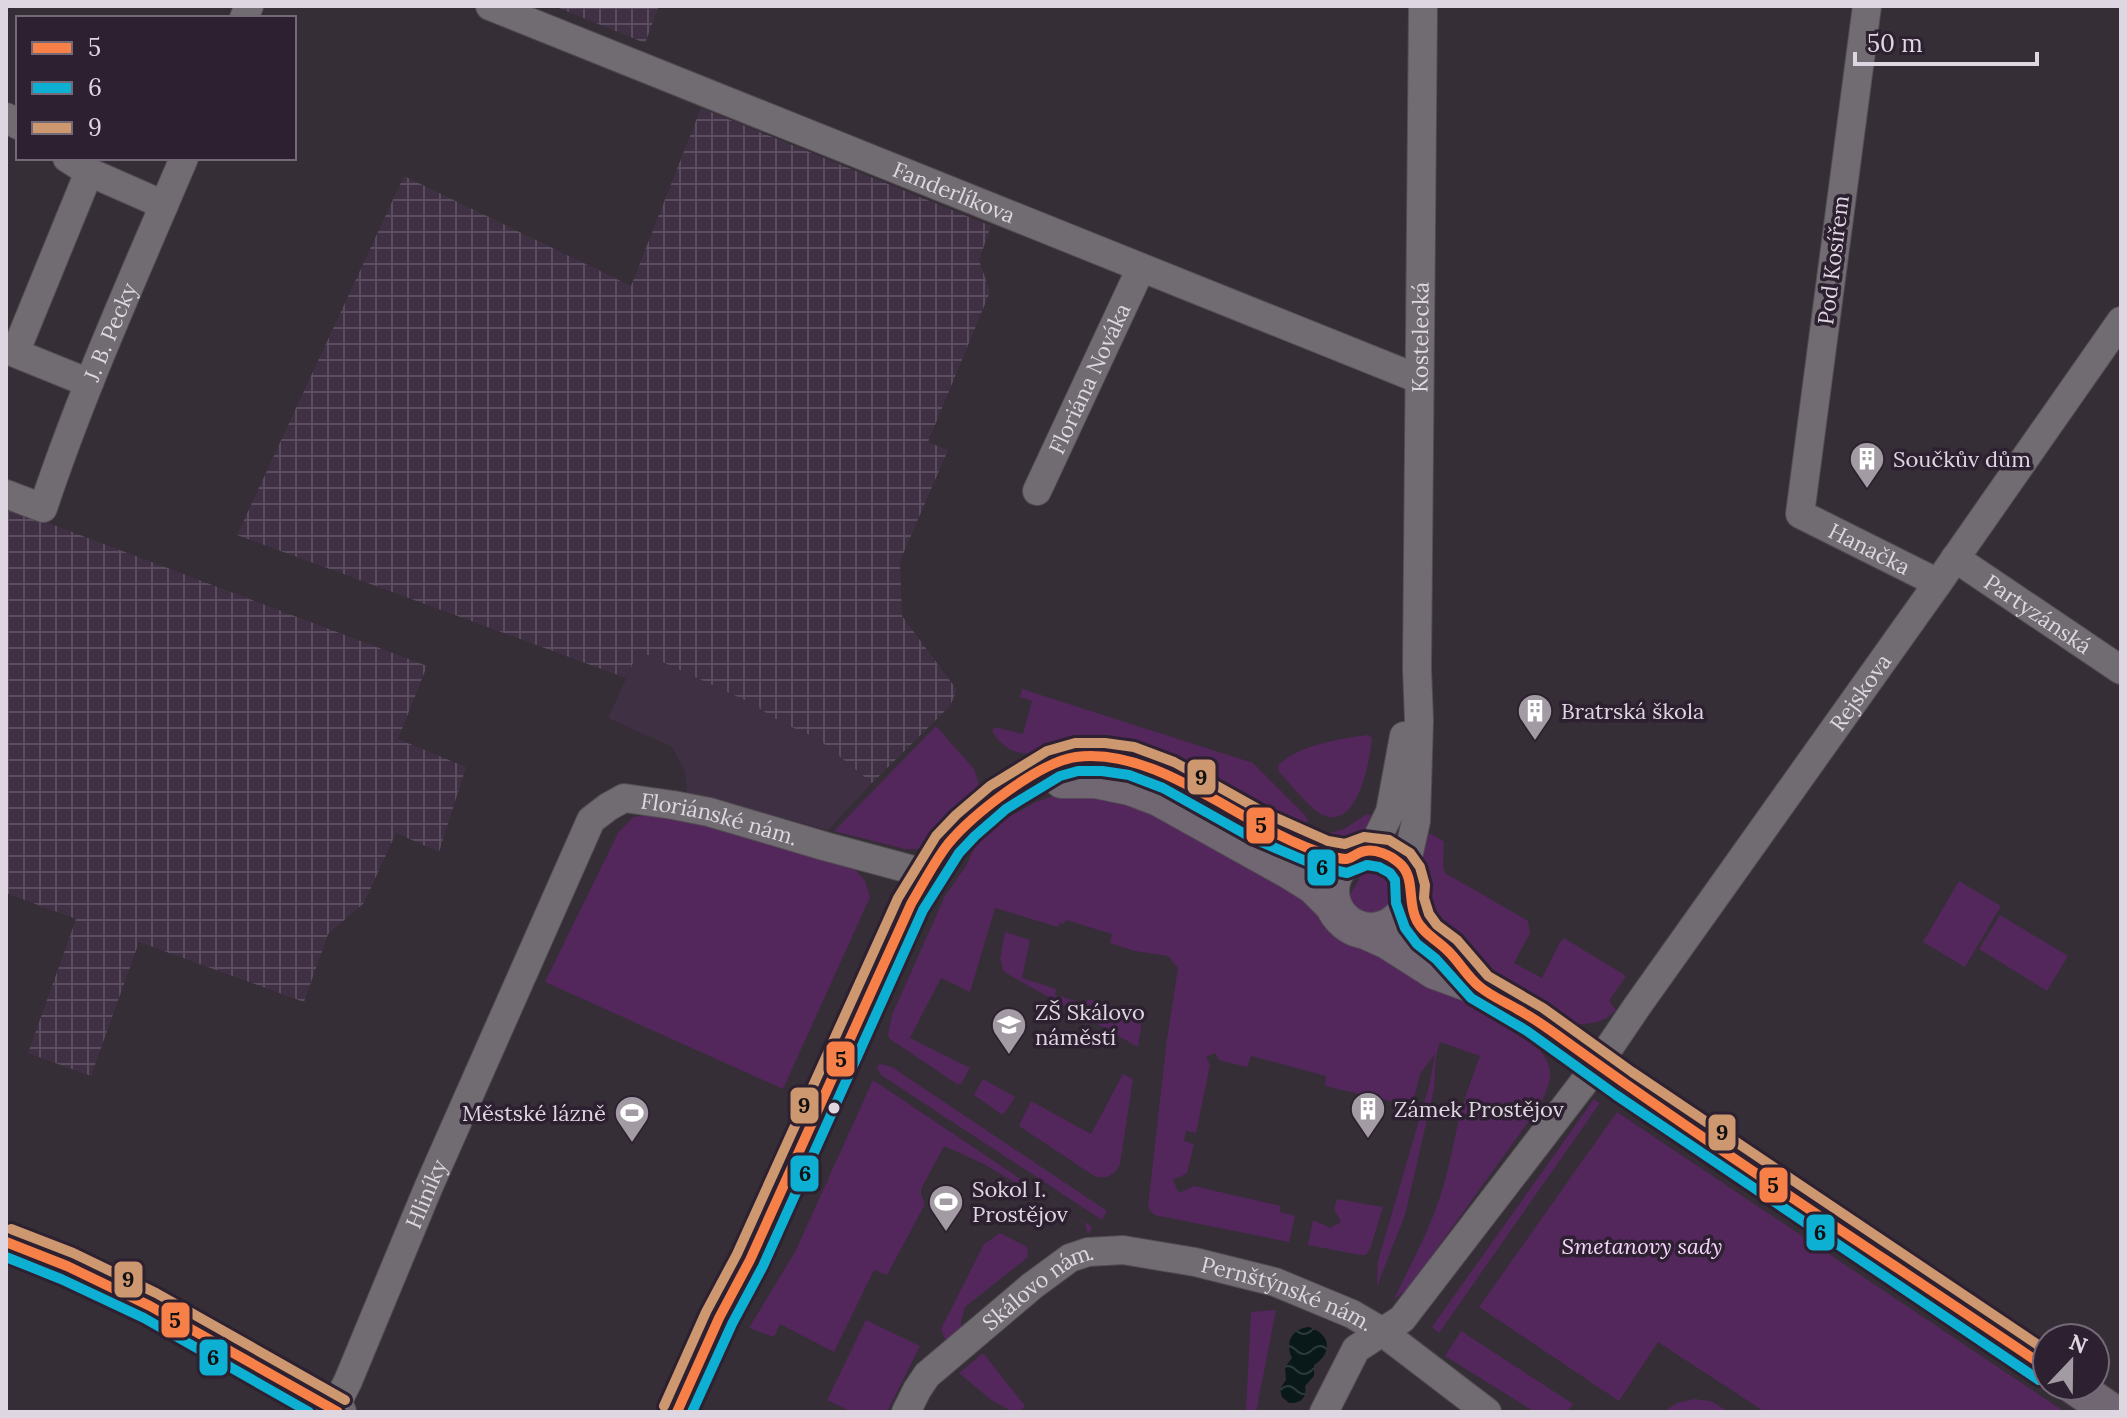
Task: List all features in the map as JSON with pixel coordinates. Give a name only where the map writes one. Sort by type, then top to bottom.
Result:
[{"type":"main road","points":[[677,1412],[719,1318],[750,1260],[911,904],[928,874],[948,844],[965,826],[998,798],[1054,763],[1076,757],[1132,761],[1169,775],[1261,827],[1308,849],[1324,854],[1384,853],[1395,859],[1408,885],[1416,920],[1479,987]]},
{"type":"main road","points":[[1029,780],[1096,780],[1130,787],[1159,798],[1290,871],[1314,886],[1354,927],[1388,941],[1435,971],[1479,987],[1535,1019],[2031,1357]]},
{"type":"main road","points":[[1333,905],[1332,879],[1338,868],[1359,855]]},
{"type":"main road","points":[[1366,931],[1378,930],[1396,922],[1405,912],[1408,885]]},
{"type":"main road","points":[[6,1242],[67,1266],[140,1301],[336,1411]]},
{"type":"street","name":"Fanderlíkova","points":[[490,6],[1419,379]]},
{"type":"street","name":"Kostelecká","points":[[1408,885],[1416,821],[1419,720],[1423,6]]},
{"type":"street","name":"Pod Kosířem","points":[[1800,514],[1867,6]]},
{"type":"street","name":"J. B. Pecky","points":[[6,494],[43,508],[89,383],[183,160]]},
{"type":"street","points":[[89,383],[15,353],[78,165],[164,205]]},
{"type":"street","name":"Floriána Nováka","points":[[1037,491],[1141,268]]},
{"type":"street","name":"Rejskova","points":[[1381,1331],[1402,1319],[1598,1064],[2121,321]]},
{"type":"street","name":"Hanačka","points":[[1800,514],[1938,583]]},
{"type":"street","name":"Partyzánská","points":[[1955,558],[2121,670]]},
{"type":"street","name":"Kostelecká","points":[[1359,855],[1390,812],[1417,668]]},
{"type":"street","name":"Floriánské nám.","points":[[521,980],[591,820],[624,798],[709,812],[928,874]]},
{"type":"street","name":"Hliníky","points":[[336,1411],[429,1186],[521,980]]},
{"type":"street","name":"Skálovo nám.","points":[[906,1412],[927,1375],[950,1353],[1070,1258],[1107,1249],[1140,1252]]},
{"type":"street","name":"Pernštýnské nám.","points":[[1140,1252],[1233,1270],[1275,1282],[1352,1314],[1381,1331],[1356,1349],[1324,1412]]},
{"type":"street","points":[[1381,1331],[1487,1412]]},
{"type":"shaded area","points":[[554,6],[659,6],[645,43]]},
{"type":"shaded area","points":[[701,108],[991,226],[979,260],[990,292],[928,442],[948,450],[900,561],[902,616],[957,690],[950,706],[872,783],[817,738],[782,723],[751,703],[639,651],[626,678],[237,535],[404,176],[631,286]]},
{"type":"shaded area","points":[[6,509],[427,666],[398,739],[466,767],[439,852],[396,833],[364,903],[328,934],[304,1002],[139,942],[91,1076],[28,1053],[76,919],[6,893]]},
{"type":"shaded area","points":[[639,651],[751,703],[782,723],[817,738],[872,783],[828,830],[687,793],[685,771],[672,747],[608,718]]},
{"type":"green space","points":[[1022,689],[1253,763],[1305,815],[1308,821],[1300,838],[1065,748],[1024,753],[1007,748],[992,731],[995,727],[1023,734],[1032,701],[1020,697]]},
{"type":"green space","points":[[936,726],[974,769],[979,784],[970,800],[919,849],[905,849],[834,831]]},
{"type":"green space","points":[[1367,735],[1372,738],[1371,748],[1360,790],[1346,812],[1336,817],[1325,816],[1313,809],[1279,772],[1278,766],[1286,759],[1307,748]]},
{"type":"green space","points":[[1109,793],[1273,874],[1318,912],[1327,928],[1341,939],[1372,949],[1422,974],[1537,1047],[1543,1055],[1550,1076],[1539,1107],[1407,1290],[1394,1299],[1435,1211],[1460,1114],[1480,1056],[1440,1042],[1434,1089],[1405,1215],[1377,1286],[1378,1261],[1429,1086],[1435,1054],[1420,1074],[1412,1106],[1325,1086],[1326,1076],[1251,1056],[1247,1067],[1219,1060],[1215,1053],[1206,1057],[1210,1065],[1196,1133],[1186,1131],[1184,1141],[1194,1144],[1187,1173],[1173,1180],[1179,1193],[1194,1186],[1281,1206],[1280,1212],[1295,1216],[1289,1242],[1155,1215],[1150,1211],[1148,1206],[1167,1039],[1178,968],[1168,956],[1110,943],[1112,934],[1066,920],[1058,927],[995,908],[970,992],[941,978],[910,1038],[970,1068],[961,1084],[890,1039],[892,1015],[945,896],[966,866],[974,848],[1002,821],[1034,803],[1053,796]]},
{"type":"green space","points":[[662,813],[852,866],[865,881],[870,897],[783,1089],[545,982],[618,833],[633,817]]},
{"type":"green space","points":[[1367,814],[1379,818],[1358,836],[1344,839],[1317,836],[1344,829]]},
{"type":"green space","points":[[1425,832],[1444,842],[1445,873],[1528,921],[1530,933],[1514,963],[1542,978],[1564,938],[1626,976],[1609,1001],[1616,1010],[1598,1022],[1576,1024],[1441,936],[1426,906],[1422,859]]},
{"type":"green space","points":[[1365,865],[1384,869],[1397,884],[1392,906],[1386,913],[1371,919],[1362,917],[1345,902],[1359,880],[1360,867]]},
{"type":"green space","points":[[1959,881],[2001,906],[1965,967],[1923,942]]},
{"type":"green space","points":[[2000,915],[2068,956],[2047,991],[1979,949]]},
{"type":"green space","points":[[1005,932],[1030,940],[1022,978],[1056,989],[1055,995],[1086,1004],[1088,999],[1139,1016],[1142,1021],[1138,1047],[1004,972],[1000,959]]},
{"type":"green space","points":[[880,1064],[892,1067],[1107,1211],[1102,1220],[881,1075],[877,1067]]},
{"type":"green space","points":[[1123,1074],[1133,1079],[1120,1164],[1110,1176],[1094,1176],[1019,1126],[1031,1101],[1091,1134]]},
{"type":"green space","points":[[983,1079],[1015,1097],[1004,1114],[974,1095]]},
{"type":"green space","points":[[873,1080],[1092,1227],[1088,1235],[1085,1223],[1026,1183],[1021,1186],[982,1163],[944,1146],[921,1189],[924,1206],[887,1275],[874,1270],[834,1352],[780,1324],[774,1337],[749,1328],[795,1252]]},
{"type":"green space","points":[[1594,1099],[1600,1103],[1439,1333],[1432,1327]]},
{"type":"green space","name":"Smetanovy sady","points":[[1617,1112],[2031,1389],[2031,1402],[2050,1402],[2065,1412],[1765,1412],[1658,1342],[1619,1401],[1479,1307]]},
{"type":"green space","points":[[1337,1199],[1383,1207],[1366,1255],[1308,1245],[1313,1220],[1330,1228],[1341,1222],[1334,1209]]},
{"type":"green space","points":[[1000,1233],[1027,1247],[1028,1257],[965,1307],[962,1332],[949,1342],[941,1329],[984,1244]]},
{"type":"green space","points":[[1276,1310],[1256,1412],[1246,1412],[1251,1312]]},
{"type":"green space","points":[[866,1320],[920,1346],[887,1412],[852,1412],[827,1400]]},
{"type":"green space","points":[[1461,1331],[1573,1404],[1567,1412],[1535,1412],[1445,1356]]},
{"type":"green space","points":[[983,1353],[1025,1406],[1019,1412],[1013,1412],[990,1399],[959,1373]]},
{"type":"green space","points":[[1694,1399],[1711,1401],[1729,1412],[1663,1412],[1677,1403]]},
{"type":"water","points":[[1309,1327],[1322,1334],[1327,1350],[1314,1365],[1314,1376],[1305,1386],[1302,1399],[1289,1403],[1282,1397],[1280,1389],[1286,1380],[1285,1367],[1292,1358],[1291,1338]]},
{"type":"transit line","name":"9","points":[[664,1406],[706,1312],[737,1254],[898,898],[936,836],[990,786],[1047,751],[1075,743],[1134,747],[1174,762],[1267,814],[1328,841],[1345,844],[1364,837],[1389,840],[1410,853],[1420,867],[1429,914],[1488,976],[1543,1008],[1632,1072],[2031,1340]]},
{"type":"transit line","name":"5","points":[[677,1412],[719,1318],[750,1260],[911,904],[933,866],[959,832],[989,805],[1044,769],[1076,757],[1108,757],[1139,764],[1202,792],[1295,842],[1330,856],[1346,859],[1369,851],[1391,857],[1404,868],[1407,875],[1414,913],[1420,926],[1451,954],[1480,987],[1541,1024],[1744,1165],[2031,1357]]},
{"type":"transit line","name":"6","points":[[692,1412],[732,1324],[763,1266],[923,910],[959,853],[975,836],[1006,809],[1060,776],[1078,771],[1129,775],[1163,788],[1254,839],[1320,867],[1347,873],[1367,865],[1390,873],[1395,880],[1396,903],[1405,928],[1471,998],[1527,1031],[1616,1095],[2031,1375]]},
{"type":"transit line","name":"9","points":[[11,1229],[73,1253],[156,1293],[345,1400]]},
{"type":"transit line","name":"5","points":[[6,1242],[67,1266],[150,1306],[338,1412]]},
{"type":"transit line","name":"6","points":[[6,1257],[144,1318],[309,1412]]},
{"type":"place","name":"Součkův dům","points":[[1867,490]]},
{"type":"place","name":"Bratrská škola","points":[[1535,742]]},
{"type":"place","name":"ZŠ Skálovo náměstí","points":[[1009,1056]]},
{"type":"place","name":"Zámek Prostějov","points":[[1368,1140]]},
{"type":"place","name":"Městské lázně","points":[[632,1144]]},
{"type":"place","name":"Sokol I. Prostějov","points":[[946,1233]]}]
